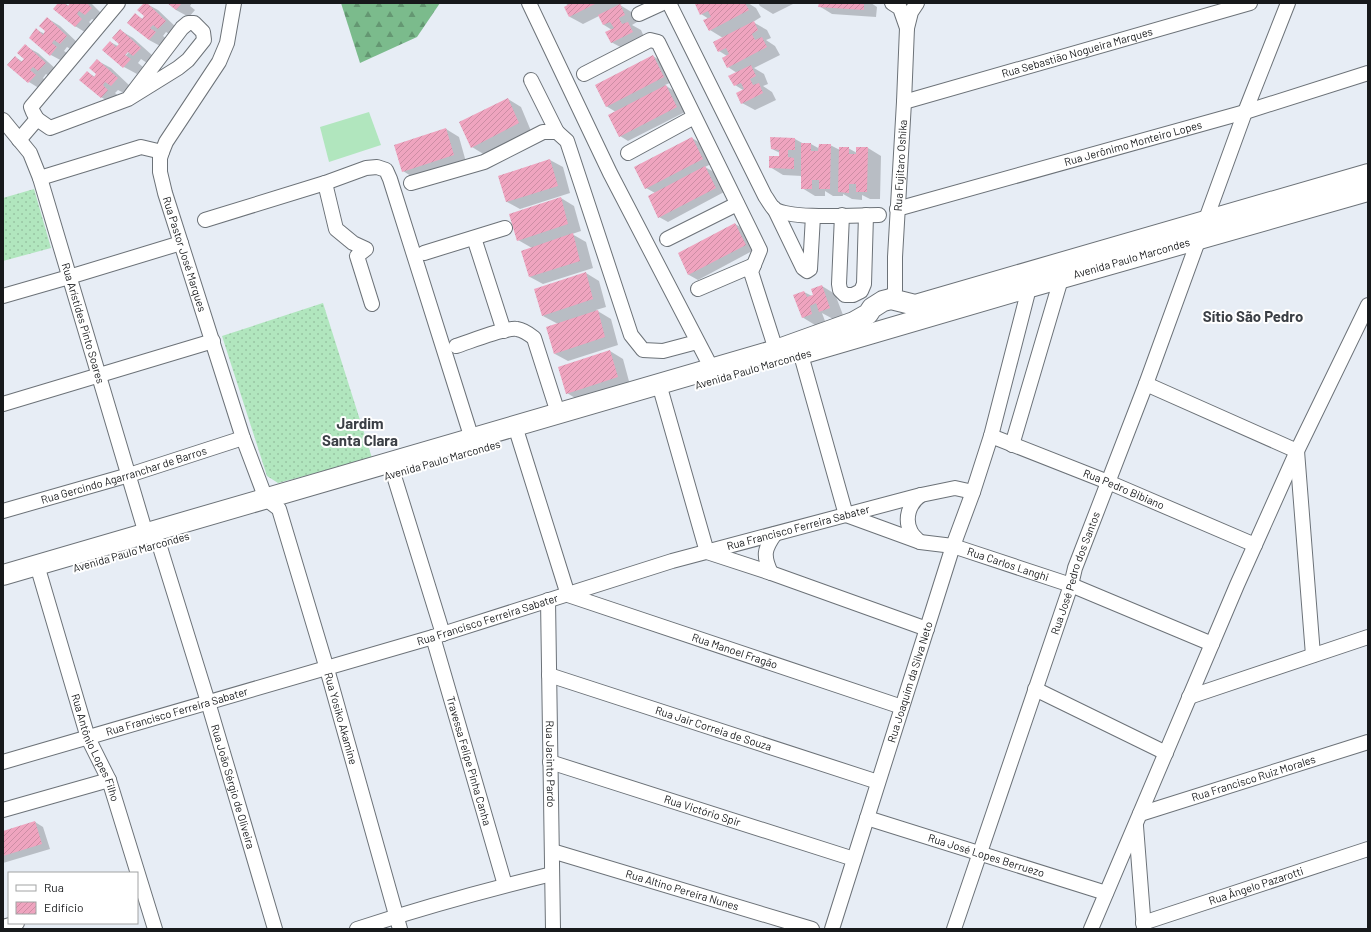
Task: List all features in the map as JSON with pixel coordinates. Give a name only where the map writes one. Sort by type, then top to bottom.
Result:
[{"type":"street","points":[[118,3],[31,107],[32,112],[37,119],[50,128],[128,98],[178,68],[188,60],[204,40],[203,32],[194,23],[188,23],[182,28],[128,98]]},
{"type":"street","name":"Rua Pastor José Marques","points":[[234,3],[227,43],[219,62],[166,142],[160,158],[160,172],[165,193],[243,438],[272,504]]},
{"type":"street","points":[[529,3],[610,173],[712,369]]},
{"type":"street","points":[[639,14],[663,3]]},
{"type":"street","points":[[669,3],[765,196],[774,208],[803,268],[807,271],[810,269],[813,216]]},
{"type":"street","points":[[892,3],[900,8],[907,28]]},
{"type":"street","points":[[907,28],[911,12],[917,3]]},
{"type":"street","name":"Rua Sebastião Nogueira Marques","points":[[904,102],[1250,3]]},
{"type":"street","name":"Rua José Pedro dos Santos","points":[[954,929],[1034,690],[1071,585],[1075,568],[1146,384],[1245,112],[1288,3]]},
{"type":"street","name":"Rua Fujitaro Oshika","points":[[893,300],[895,290],[897,209],[907,28]]},
{"type":"street","points":[[584,74],[650,40],[658,42],[760,250],[752,272],[776,350]]},
{"type":"street","name":"Rua Jerônimo Monteiro Lopes","points":[[897,209],[1245,112],[1368,73]]},
{"type":"street","points":[[531,80],[557,132],[567,141],[631,334],[643,350],[663,351],[697,342]]},
{"type":"street","points":[[628,153],[694,117]]},
{"type":"street","points":[[20,140],[37,119]]},
{"type":"street","name":"Rua Arístides Pinto Soares","points":[[3,120],[30,153],[40,178],[129,475],[153,539]]},
{"type":"street","points":[[411,183],[484,162],[543,132],[557,132]]},
{"type":"street","points":[[40,178],[141,147],[162,152]]},
{"type":"street","points":[[205,220],[325,183],[366,168],[376,167],[386,170],[393,186],[472,439]]},
{"type":"street","name":"Avenida Paulo Marcondes","points":[[1203,230],[1368,174]]},
{"type":"street","points":[[325,183],[336,229],[353,244],[366,249],[358,256],[372,304]]},
{"type":"street","name":"Avenida Paulo Marcondes","points":[[392,468],[472,439],[517,432],[558,413],[801,355],[888,329],[1060,271],[1203,230],[1368,191]]},
{"type":"street","points":[[667,239],[737,204]]},
{"type":"street","points":[[774,208],[789,214],[813,216],[872,215],[864,284],[861,291],[854,295],[845,295],[840,290],[839,284],[842,216]]},
{"type":"street","points":[[424,253],[505,228]]},
{"type":"street","points":[[474,238],[504,331]]},
{"type":"street","points":[[3,296],[181,242]]},
{"type":"street","points":[[698,289],[754,265]]},
{"type":"street","points":[[1012,445],[1060,271]]},
{"type":"street","name":"Avenida Paulo Marcondes","points":[[3,575],[39,571],[153,539],[661,389],[712,369],[776,350],[854,322],[868,314],[872,308],[893,300],[914,306],[1027,281]]},
{"type":"street","name":"Rua Joaquim da Silva Neto","points":[[832,929],[953,546],[973,492],[991,436],[1027,296],[1027,281]]},
{"type":"street","points":[[868,314],[868,319],[872,330],[888,329],[902,323],[906,316],[904,307],[893,300]]},
{"type":"street","points":[[1091,929],[1255,545],[1297,451],[1368,306]]},
{"type":"street","points":[[456,346],[504,331],[516,329],[525,331],[534,338],[558,413]]},
{"type":"street","points":[[3,404],[213,341]]},
{"type":"street","points":[[801,355],[846,515]]},
{"type":"street","points":[[1146,384],[1297,451]]},
{"type":"street","points":[[661,389],[707,552],[771,573],[927,629]]},
{"type":"street","points":[[517,432],[568,595]]},
{"type":"street","name":"Rua Pedro Bibiano","points":[[991,436],[1108,482],[1255,545]]},
{"type":"street","name":"Rua Gercindo Agarranchar de Barros","points":[[3,511],[129,475],[243,438]]},
{"type":"street","points":[[1297,451],[1313,655]]},
{"type":"street","name":"Travessa Felipe Pinha Canha","points":[[392,468],[505,885]]},
{"type":"street","name":"Rua Francisco Ferreira Sabater","points":[[3,762],[438,635],[672,561],[921,495],[955,488],[973,492]]},
{"type":"street","points":[[920,542],[912,533],[908,524],[908,513],[911,504],[921,495]]},
{"type":"street","name":"Rua Yosiko Akamine","points":[[272,504],[327,668],[398,923]]},
{"type":"street","name":"Rua Carlos Langhi","points":[[846,515],[920,542],[953,546],[1071,585],[1212,644]]},
{"type":"street","points":[[771,573],[766,562],[766,553],[767,545],[775,534]]},
{"type":"street","name":"Rua João Sérgio de Oliveira","points":[[153,539],[208,702],[275,929]]},
{"type":"street","name":"Avenida Paulo Marcondes","points":[[3,589],[39,571]]},
{"type":"street","name":"Rua Antônio Lopes Filho","points":[[39,571],[88,738],[109,780],[135,872]]},
{"type":"street","name":"Rua Manoel Fragão","points":[[568,595],[902,707]]},
{"type":"street","name":"Rua Jacinto Pardo","points":[[548,600],[553,929]]},
{"type":"street","points":[[1189,697],[1368,637]]},
{"type":"street","name":"Rua Jair Correia de Souza","points":[[549,676],[878,782]]},
{"type":"street","points":[[1034,690],[1166,753]]},
{"type":"street","name":"Rua Francisco Ruiz Morales","points":[[1138,818],[1368,742]]},
{"type":"street","name":"Rua Victório Spir","points":[[550,762],[854,859]]},
{"type":"street","points":[[3,810],[109,780]]},
{"type":"street","name":"Rua José Lopes Berruezo","points":[[867,818],[1106,893]]},
{"type":"street","points":[[1138,818],[1144,926]]},
{"type":"street","name":"Rua Ângelo Pazarotti","points":[[1144,926],[1368,849]]},
{"type":"street","name":"Rua Altino Pereira Nunes","points":[[552,851],[812,929]]},
{"type":"street","points":[[357,929],[398,923],[505,885],[552,874]]},
{"type":"street","name":"Rua Antônio Lopes Filho","points":[[140,889],[155,929]]},
{"type":"street","points":[[3,927],[14,924]]},
{"type":"green space","points":[[341,3],[440,3],[417,37],[360,63]]},
{"type":"green space","points":[[369,112],[381,145],[329,162],[320,127]]},
{"type":"green space","points":[[34,189],[51,248],[3,261],[3,198]]},
{"type":"green space","points":[[323,303],[372,458],[278,483],[267,476],[222,336]]},
{"type":"building","points":[[58,3],[64,3],[68,6],[70,3],[87,3],[92,8],[85,15],[79,11],[77,14],[82,19],[75,27],[53,9]]},
{"type":"building","points":[[144,3],[147,3],[166,21],[158,29],[153,25],[150,28],[156,32],[149,40],[127,23],[135,13],[142,19],[144,16],[137,10]]},
{"type":"building","points":[[167,3],[182,3],[176,10]]},
{"type":"building","points":[[571,3],[597,3],[569,17],[564,7]]},
{"type":"building","points":[[745,3],[749,10],[709,31],[703,20],[711,17],[708,11],[700,15],[695,4]]},
{"type":"building","points":[[819,3],[864,3],[864,10],[818,7]]},
{"type":"building","points":[[620,4],[625,15],[619,18],[622,24],[628,22],[633,32],[611,43],[605,32],[614,28],[610,22],[603,25],[598,15]]},
{"type":"building","points":[[47,17],[67,36],[60,44],[54,40],[52,43],[57,47],[50,56],[29,38],[36,28],[43,35],[45,31],[39,26]]},
{"type":"building","points":[[754,21],[758,30],[752,34],[755,40],[762,37],[767,47],[727,68],[722,58],[729,54],[726,48],[718,52],[713,42]]},
{"type":"building","points":[[120,29],[141,48],[133,56],[128,52],[125,55],[131,59],[123,68],[102,50],[110,41],[116,47],[119,44],[112,38]]},
{"type":"building","points":[[25,44],[46,63],[38,71],[33,67],[30,70],[36,75],[28,83],[7,65],[15,56],[21,62],[24,59],[17,53]]},
{"type":"building","points":[[653,55],[664,77],[606,107],[595,85]]},
{"type":"building","points":[[97,59],[118,78],[111,86],[105,82],[103,85],[108,90],[101,98],[79,80],[87,71],[94,77],[96,74],[89,68]]},
{"type":"building","points":[[751,65],[756,76],[750,79],[753,85],[759,83],[763,93],[741,104],[736,93],[744,89],[741,83],[734,86],[728,76]]},
{"type":"building","points":[[666,85],[677,107],[619,137],[608,115]]},
{"type":"building","points":[[508,98],[519,123],[471,148],[459,122]]},
{"type":"building","points":[[446,128],[454,155],[402,172],[394,145]]},
{"type":"building","points":[[692,137],[703,159],[645,189],[634,167]]},
{"type":"building","points":[[770,137],[795,138],[795,150],[788,150],[788,157],[794,158],[794,169],[769,168],[769,156],[779,156],[779,150],[771,149]]},
{"type":"building","points":[[801,143],[811,143],[811,151],[818,151],[819,144],[831,144],[830,189],[819,189],[819,180],[812,180],[812,189],[801,189]]},
{"type":"building","points":[[839,147],[849,147],[849,154],[856,154],[856,147],[868,147],[867,192],[856,192],[856,184],[849,184],[849,193],[838,192]]},
{"type":"building","points":[[550,159],[558,186],[506,202],[498,176]]},
{"type":"building","points":[[705,166],[716,188],[658,218],[648,196]]},
{"type":"building","points":[[561,197],[568,224],[517,241],[509,214]]},
{"type":"building","points":[[735,223],[746,245],[688,275],[678,253]]},
{"type":"building","points":[[573,233],[580,261],[529,277],[521,251]]},
{"type":"building","points":[[586,272],[593,299],[542,316],[534,289]]},
{"type":"building","points":[[822,285],[830,308],[819,312],[816,303],[810,306],[812,314],[802,318],[793,295],[804,291],[807,297],[813,295],[811,289]]},
{"type":"building","points":[[598,310],[605,337],[554,354],[546,327]]},
{"type":"building","points":[[610,350],[618,377],[566,394],[558,367]]},
{"type":"building","points":[[35,821],[42,844],[3,856],[3,831]]},
{"type":"district","name":"Sítio São Pedro","points":[[1253,317]]},
{"type":"district","name":"Jardim Santa Clara","points":[[360,432]]}]
